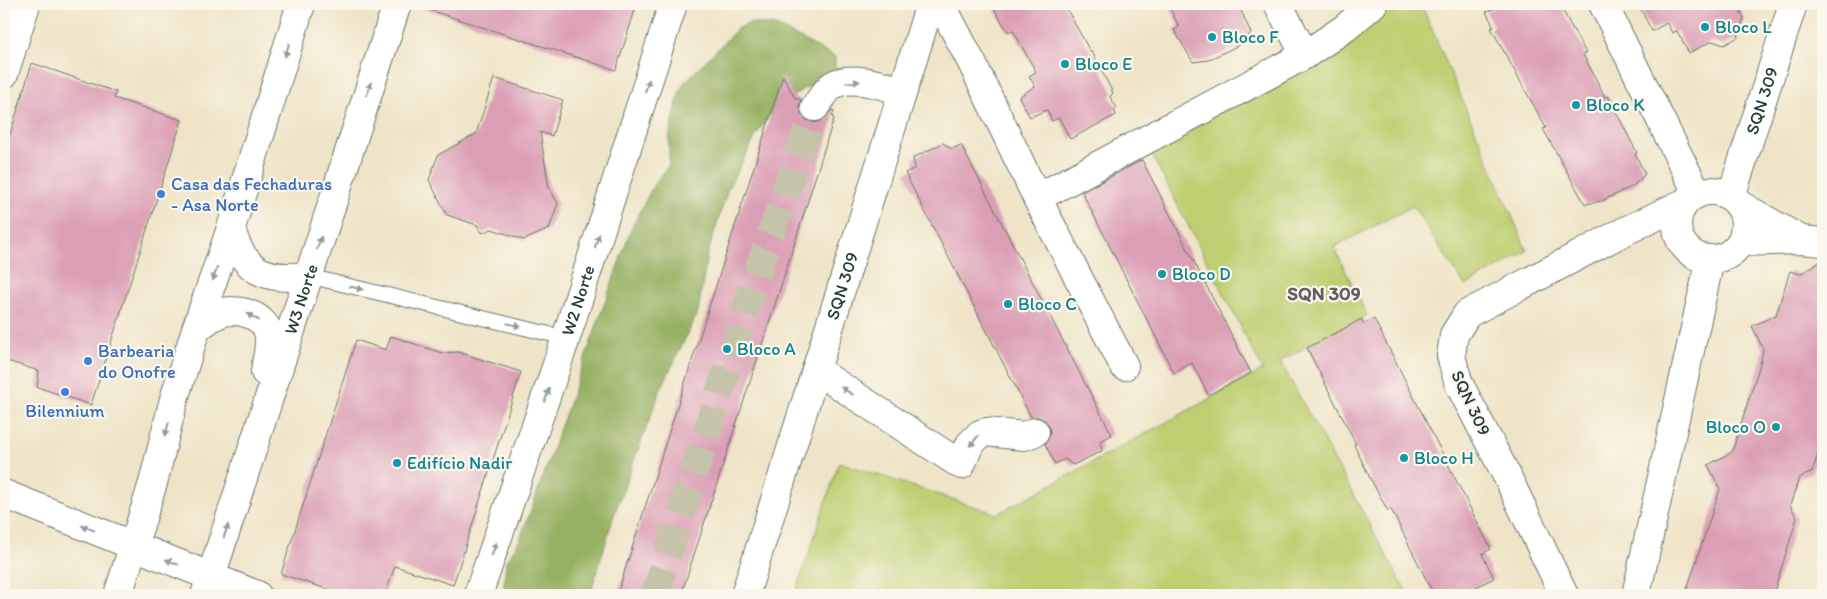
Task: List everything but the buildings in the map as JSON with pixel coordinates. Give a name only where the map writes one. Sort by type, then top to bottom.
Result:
[{"type":"street","points":[[4,74],[26,4]]},
{"type":"street","points":[[118,595],[134,546],[196,329],[231,228],[301,4]]},
{"type":"street","name":"W3 Norte","points":[[208,586],[397,4]]},
{"type":"street","name":"W2 Norte","points":[[478,595],[566,338],[673,4]]},
{"type":"street","name":"SQN 309","points":[[745,595],[930,4]]},
{"type":"street","points":[[941,4],[973,65],[1037,198],[1124,366]]},
{"type":"street","points":[[1278,4],[1305,55]]},
{"type":"street","points":[[1037,198],[1305,55],[1345,28],[1373,4]]},
{"type":"street","points":[[1604,4],[1691,198]]},
{"type":"street","name":"SQN 309","points":[[1735,201],[1793,4]]},
{"type":"street","points":[[815,107],[822,96],[834,85],[856,80],[903,91]]},
{"type":"street","points":[[1735,201],[1745,218],[1746,230],[1741,242],[1733,252],[1723,258],[1710,260],[1699,258],[1682,244],[1677,233],[1677,217],[1691,198],[1708,190],[1720,192],[1812,240]]},
{"type":"street","name":"SQN 309","points":[[1564,595],[1507,476],[1459,384],[1451,356],[1454,335],[1467,314],[1622,232],[1691,198]]},
{"type":"street","points":[[231,228],[234,242],[247,263],[255,269],[279,277],[308,276]]},
{"type":"street","name":"SQN 309","points":[[1622,232],[1677,233]]},
{"type":"street","points":[[1741,242],[1812,240]]},
{"type":"street","points":[[1636,595],[1710,260]]},
{"type":"street","points":[[196,329],[219,313],[237,311],[251,315],[265,325],[270,336],[255,445]]},
{"type":"street","points":[[816,370],[960,465],[970,444],[980,434],[986,432],[1024,436],[1035,432]]},
{"type":"street","points":[[4,494],[134,546],[208,586],[257,595]]},
{"type":"lane","points":[[308,276],[566,338]]},
{"type":"green space","points":[[1378,4],[1421,4],[1527,251],[1465,286],[1413,206],[1334,247],[1367,315],[1280,361],[1408,595],[795,595],[839,462],[997,514],[1263,370],[1145,142]]},
{"type":"green space","points":[[750,23],[777,26],[835,57],[835,69],[827,80],[803,89],[772,111],[758,132],[728,189],[707,256],[698,312],[660,391],[614,515],[590,595],[503,595],[506,563],[520,539],[534,502],[631,229],[653,186],[669,165],[669,138],[679,94],[684,83],[738,28]]},
{"type":"tunnel","points":[[655,595],[755,280],[815,107]]},
{"type":"place","name":"Bloco L","points":[[1705,27]]},
{"type":"place","name":"Bloco F","points":[[1212,37]]},
{"type":"place","name":"Bloco E","points":[[1065,64]]},
{"type":"place","name":"Bloco K","points":[[1576,105]]},
{"type":"place","name":"Casa das Fechaduras - Asa Norte","points":[[161,194]]},
{"type":"place","name":"Bloco D","points":[[1162,274]]},
{"type":"place","name":"Bloco C","points":[[1008,304]]},
{"type":"place","name":"Bloco A","points":[[727,349]]},
{"type":"place","name":"Barbearia do Onofre","points":[[88,361]]},
{"type":"place","name":"Bilennium","points":[[65,392]]},
{"type":"place","name":"Bloco O","points":[[1776,427]]},
{"type":"place","name":"Bloco H","points":[[1404,458]]},
{"type":"place","name":"Edifício Nadir","points":[[397,463]]},
{"type":"district","name":"SQN 309","points":[[1324,293]]}]
